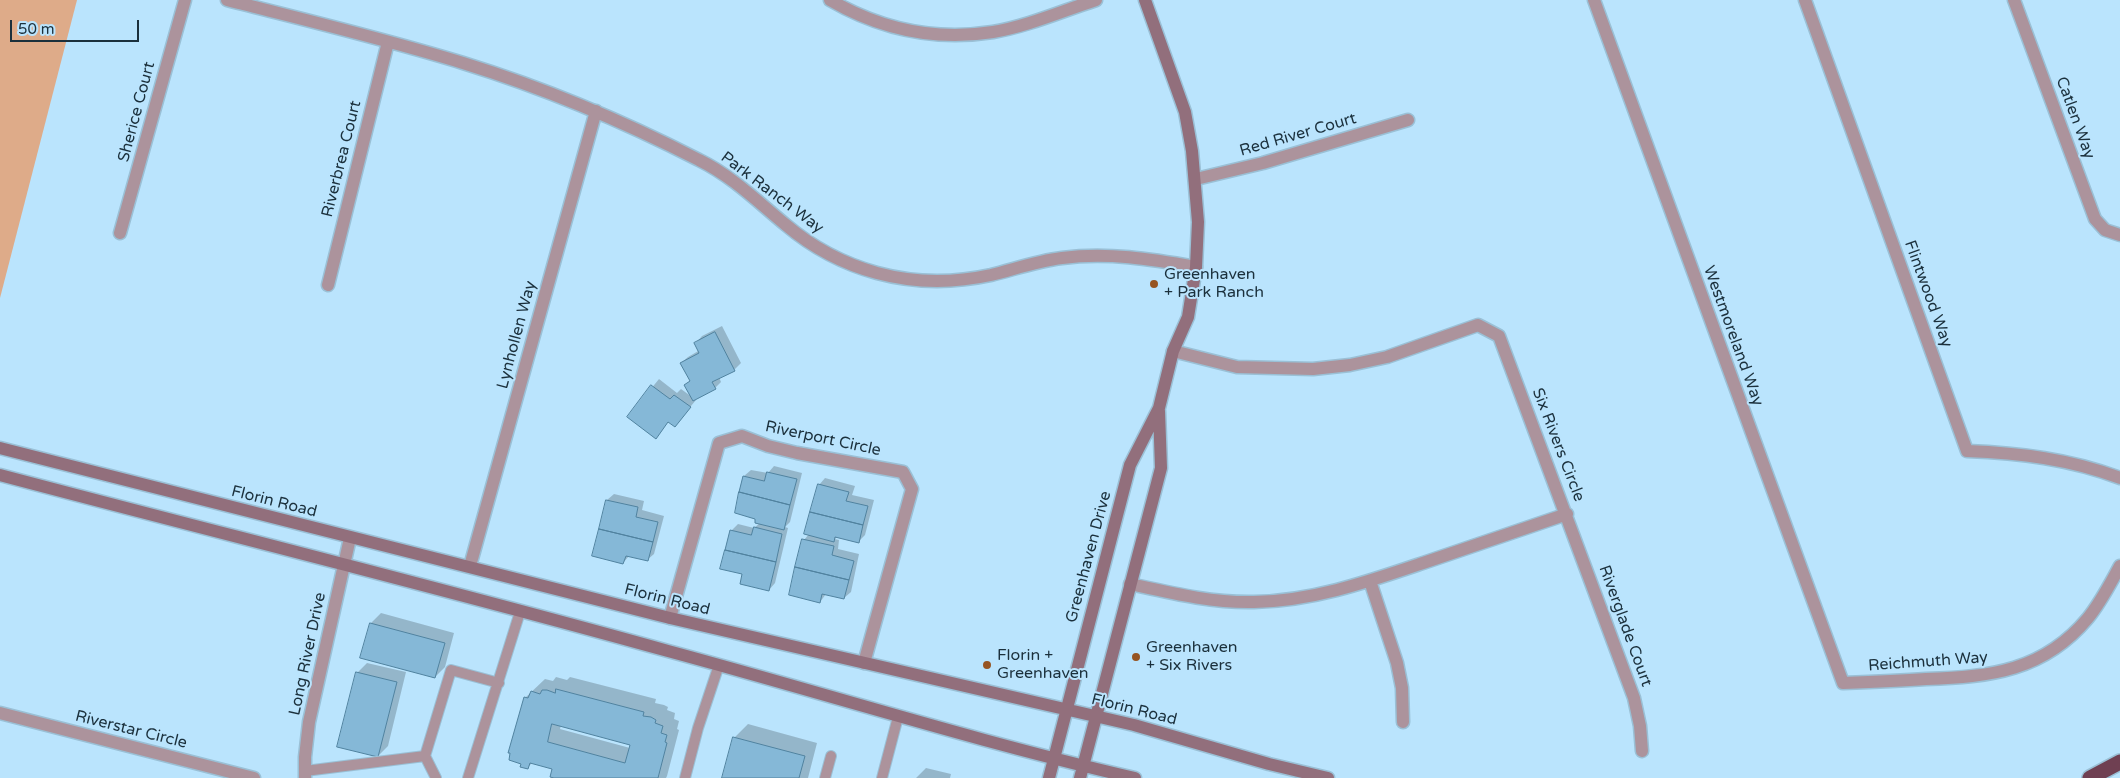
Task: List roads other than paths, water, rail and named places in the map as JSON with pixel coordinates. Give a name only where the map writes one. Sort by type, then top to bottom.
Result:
[{"type":"highway","points":[[2090,778],[2120,762]]},
{"type":"main road","name":"Greenhaven Drive","points":[[1048,778],[1130,465],[1159,408],[1173,352],[1188,317],[1196,268],[1198,222],[1196,179],[1184,112],[1145,0]]},
{"type":"main road","name":"Greenhaven Drive","points":[[1080,778],[1161,468],[1159,408]]},
{"type":"main road","name":"Florin Road","points":[[0,448],[670,618],[1095,716],[1328,778]]},
{"type":"main road","points":[[0,475],[719,665],[898,717],[1136,778]]},
{"type":"street","name":"Sherice Court","points":[[120,234],[185,0]]},
{"type":"street","name":"Park Ranch Way","points":[[227,0],[464,64],[596,112],[702,161],[748,192],[813,246],[846,262],[876,273],[916,280],[957,280],[989,275],[1045,260],[1088,256],[1124,256],[1196,268]]},
{"type":"street","points":[[830,0],[859,16],[885,26],[939,36],[994,32],[1096,0]]},
{"type":"street","name":"Westmoreland Way","points":[[1594,0],[1843,683]]},
{"type":"street","name":"Flintwood Way","points":[[1805,0],[1966,451],[2040,456],[2080,464],[2120,478]]},
{"type":"street","name":"Catlen Way","points":[[2014,0],[2095,220],[2105,230],[2120,234]]},
{"type":"street","name":"Riverbrea Court","points":[[328,285],[388,42]]},
{"type":"street","name":"Lynhollen Way","points":[[470,566],[596,112]]},
{"type":"street","name":"Red River Court","points":[[1196,179],[1263,163],[1408,120]]},
{"type":"street","name":"Six Rivers Circle","points":[[1130,584],[1182,596],[1217,601],[1294,600],[1370,581],[1567,514],[1499,336],[1478,325],[1387,357],[1350,365],[1313,369],[1237,367],[1173,352]]},
{"type":"street","name":"Riverport Circle","points":[[670,618],[719,444],[742,436],[768,446],[798,454],[902,472],[912,489],[864,663]]},
{"type":"street","name":"Riverglade Court","points":[[1567,514],[1634,698],[1640,726],[1642,751]]},
{"type":"street","name":"Long River Drive","points":[[305,774],[309,722],[350,538]]},
{"type":"street","name":"Reichmuth Way","points":[[1843,683],[1972,677],[1999,673],[2022,666],[2059,645],[2087,619],[2102,600],[2120,566]]},
{"type":"street","points":[[1370,581],[1397,663],[1402,688],[1404,722]]},
{"type":"street","name":"Riverstar Circle","points":[[0,713],[254,778]]},
{"type":"lane","points":[[468,778],[520,612]]},
{"type":"lane","points":[[685,778],[698,728],[719,665]]},
{"type":"lane","points":[[436,778],[425,756],[451,670],[499,683]]},
{"type":"lane","points":[[882,778],[898,717]]},
{"type":"lane","points":[[305,774],[425,756]]},
{"type":"lane","points":[[824,778],[831,756]]},
{"type":"place","name":"Greenhaven + Park Ranch","points":[[1154,284]]},
{"type":"place","name":"Greenhaven + Six Rivers","points":[[1136,657]]},
{"type":"place","name":"Florin + Greenhaven","points":[[987,665]]}]
